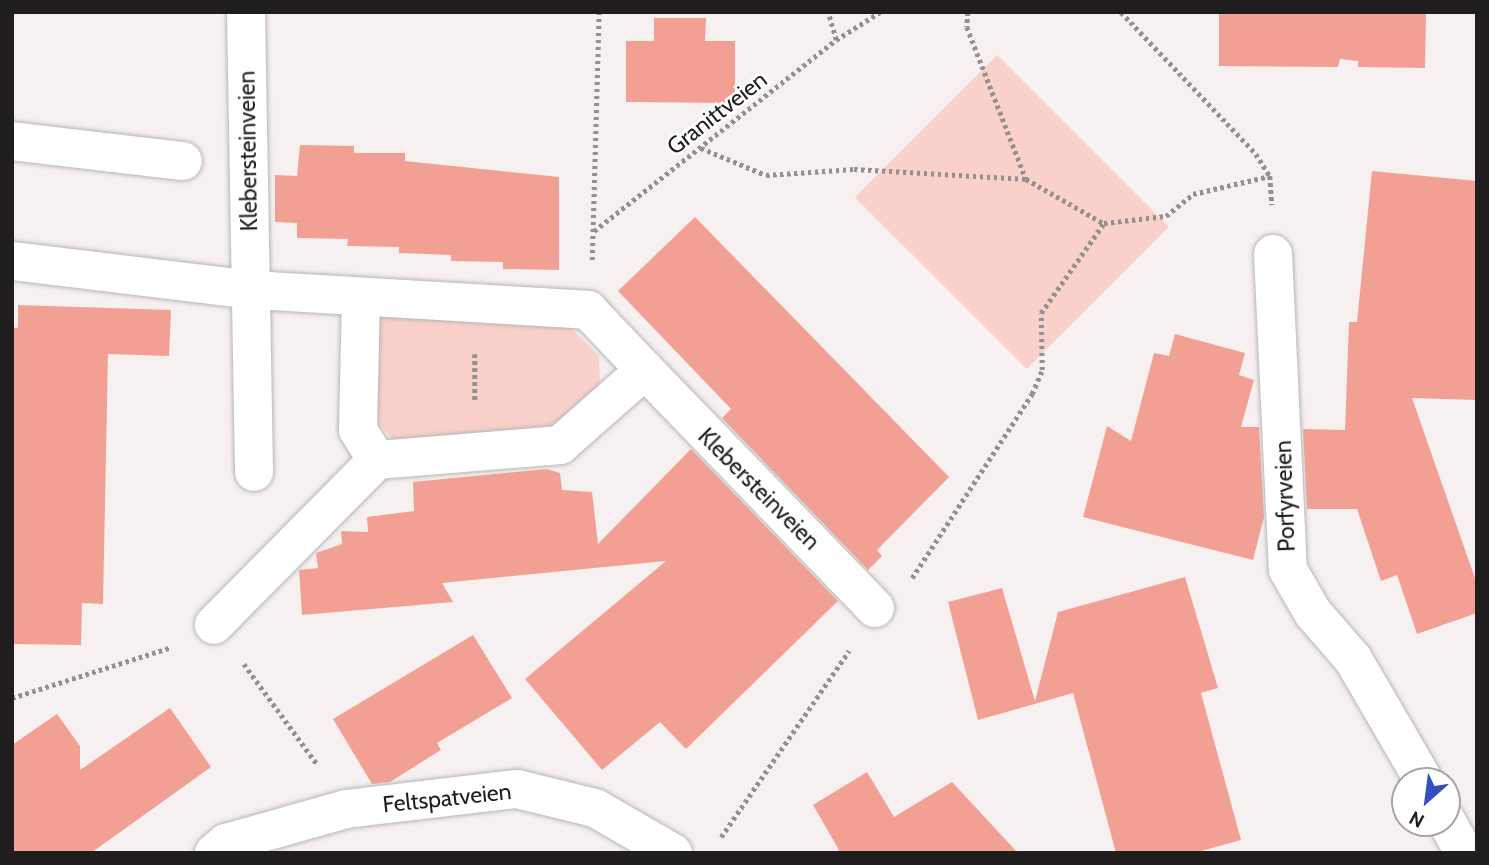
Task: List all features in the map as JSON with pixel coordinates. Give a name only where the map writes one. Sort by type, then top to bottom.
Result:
[{"type":"street","name":"Klebersteinveien","points":[[246,12],[253,290],[254,472]]},
{"type":"street","points":[[12,141],[183,161]]},
{"type":"street","name":"Porfyrveien","points":[[1273,254],[1288,570],[1313,613],[1353,660],[1416,767]]},
{"type":"street","points":[[12,261],[253,290],[588,310]]},
{"type":"street","points":[[361,297],[358,430],[377,460]]},
{"type":"street","name":"Klebersteinveien","points":[[588,310],[875,608]]},
{"type":"street","points":[[214,625],[377,460],[460,456],[560,445],[645,369]]},
{"type":"street","name":"Feltspatveien","points":[[214,853],[226,843],[346,809],[539,791],[595,808],[673,853]]},
{"type":"street","points":[[1455,837],[1464,853]]},
{"type":"path","points":[[588,310],[594,231],[599,12]]},
{"type":"path","points":[[828,12],[836,40]]},
{"type":"path","name":"Granittveien","points":[[594,231],[836,40],[880,12]]},
{"type":"path","points":[[968,12],[967,27],[1026,180]]},
{"type":"path","points":[[1121,12],[1270,176],[1273,254]]},
{"type":"path","points":[[701,148],[766,175],[854,169],[1026,180],[1104,223],[1166,216],[1193,194],[1270,176]]},
{"type":"path","points":[[718,842],[824,694],[875,608],[900,596],[1032,394],[1042,370],[1041,313],[1104,223]]},
{"type":"path","points":[[460,456],[459,427],[475,407],[473,304]]},
{"type":"path","points":[[12,698],[149,658],[214,625],[346,809]]},
{"type":"shaded area","points":[[997,55],[1169,227],[1027,369],[855,197]]},
{"type":"shaded area","points":[[374,316],[569,326],[599,356],[600,387],[556,429],[401,449],[373,416]]},
{"type":"building","points":[[1219,12],[1426,12],[1425,68],[1358,67],[1358,61],[1340,59],[1338,67],[1219,66]]},
{"type":"building","points":[[654,18],[706,18],[705,41],[735,41],[735,103],[626,102],[626,41],[654,41]]},
{"type":"building","points":[[300,145],[354,146],[354,153],[405,153],[405,161],[559,177],[559,270],[503,269],[503,262],[451,261],[451,255],[399,253],[399,247],[347,246],[348,239],[297,238],[297,223],[275,222],[275,175],[297,176]]},
{"type":"building","points":[[1372,171],[1477,181],[1477,400],[1412,398],[1477,584],[1477,613],[1417,634],[1397,575],[1381,581],[1357,509],[1307,509],[1303,429],[1345,430],[1349,322],[1357,322]]},
{"type":"building","points":[[695,217],[949,477],[877,550],[882,556],[868,570],[722,418],[731,409],[618,291]]},
{"type":"building","points":[[18,305],[171,310],[169,356],[108,354],[103,604],[82,603],[81,645],[12,644],[12,328],[18,328]]},
{"type":"building","points":[[1175,334],[1245,353],[1239,375],[1254,380],[1241,427],[1259,427],[1264,517],[1253,560],[1083,517],[1107,426],[1131,441],[1154,353],[1169,356]]},
{"type":"building","points":[[691,449],[838,601],[686,749],[660,722],[602,770],[525,679],[666,561],[442,583],[453,602],[302,615],[299,570],[318,568],[316,553],[342,544],[341,531],[368,532],[367,517],[414,511],[413,482],[547,469],[560,473],[562,490],[592,492],[598,544]]},
{"type":"building","points":[[1185,577],[1218,688],[1201,693],[1241,840],[1194,853],[1116,853],[1073,693],[978,720],[948,602],[1002,588],[1035,701],[1058,612]]},
{"type":"building","points":[[473,635],[512,698],[437,743],[441,750],[390,782],[372,784],[333,719]]},
{"type":"building","points":[[170,708],[211,767],[91,853],[12,853],[12,745],[57,714],[80,746],[80,770]]},
{"type":"building","points":[[867,772],[894,817],[952,782],[1018,853],[834,853],[839,850],[813,805]]}]
